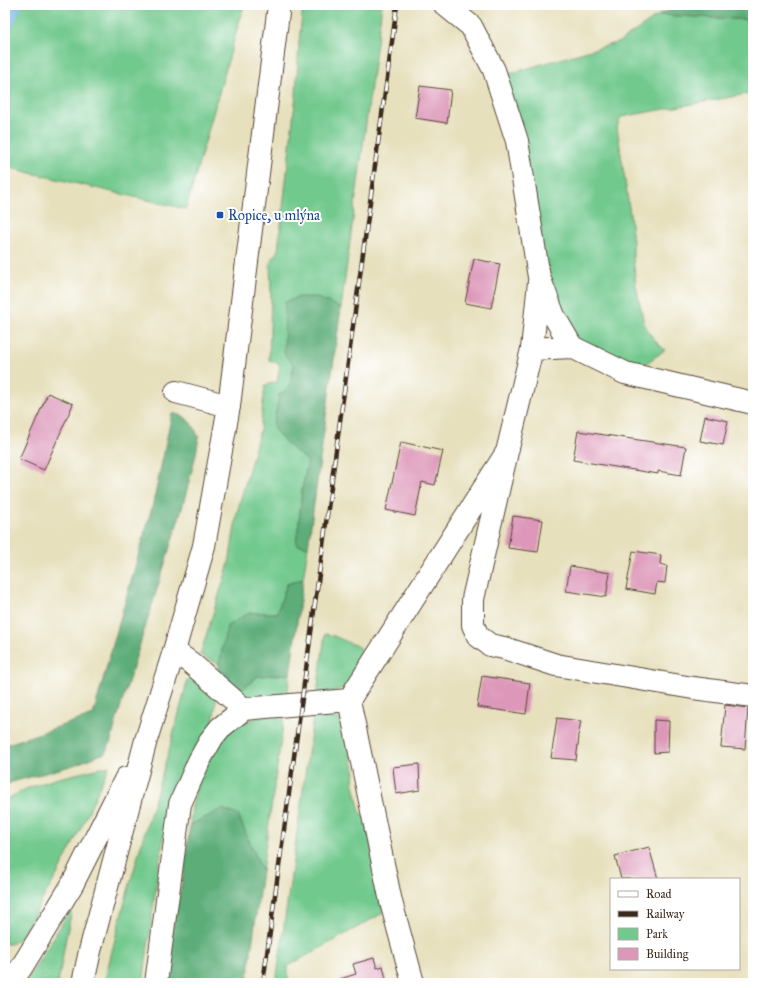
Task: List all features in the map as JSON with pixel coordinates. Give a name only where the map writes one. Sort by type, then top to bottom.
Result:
[{"type":"street","points":[[83,983],[90,951],[146,740],[174,651],[204,546],[229,406],[279,5]]},
{"type":"street","points":[[445,5],[471,26],[494,70],[517,141],[539,277],[554,316],[572,346]]},
{"type":"street","points":[[539,277],[532,349],[473,599],[473,625],[478,636],[490,645],[556,665],[693,688],[753,696]]},
{"type":"street","points":[[532,349],[572,346],[625,372],[753,403]]},
{"type":"street","points":[[176,392],[229,406]]},
{"type":"street","points":[[413,983],[391,902],[349,700],[507,452]]},
{"type":"street","points":[[174,651],[244,709]]},
{"type":"street","points":[[156,983],[180,804],[199,761],[212,738],[220,728],[244,709],[349,700]]},
{"type":"street","points":[[10,983],[21,968],[72,885],[146,740]]},
{"type":"green space","points":[[5,5],[244,5],[186,209],[5,167]]},
{"type":"green space","points":[[303,5],[382,5],[341,308],[315,297],[294,365],[289,388],[289,446],[308,461],[302,489],[296,544],[308,547],[303,579],[287,584],[277,613],[249,613],[228,626],[219,664],[200,655],[229,563],[237,513],[260,430],[265,385],[277,382],[280,364],[269,360],[271,299],[270,263],[278,250],[296,94]]},
{"type":"green space","points":[[679,5],[753,5],[753,20],[659,15]]},
{"type":"green space","points":[[659,15],[753,20],[753,93],[621,117],[617,127],[630,214],[636,286],[644,323],[657,343],[665,350],[638,369],[595,352],[572,334],[553,298],[504,75],[619,42]]},
{"type":"green space","points":[[299,297],[315,297],[341,308],[308,547],[296,544],[302,489],[308,461],[289,446],[273,428],[279,395],[289,388],[294,365],[284,354],[285,302]]},
{"type":"green space","points":[[172,413],[185,417],[194,427],[199,438],[183,505],[111,741],[105,753],[71,766],[12,782],[5,786],[5,745],[93,715],[154,500]]},
{"type":"green space","points":[[303,579],[290,674],[258,676],[238,693],[219,673],[219,664],[227,626],[249,613],[277,613],[287,584]]},
{"type":"green space","points":[[325,634],[334,636],[361,648],[355,677],[343,688],[329,693],[317,694]]},
{"type":"green space","points":[[290,674],[287,698],[247,698],[238,693],[258,676]]},
{"type":"green space","points":[[193,676],[217,693],[213,723],[173,800],[169,804],[143,983],[104,983],[128,890],[170,748],[187,681]]},
{"type":"green space","points":[[314,711],[327,713],[341,721],[346,734],[355,773],[353,780],[360,812],[367,820],[383,913],[288,966],[288,983],[276,983]]},
{"type":"green space","points":[[285,712],[262,871],[238,815],[190,825],[192,806],[197,784],[217,744],[236,725],[252,719]]},
{"type":"green space","points":[[109,766],[84,822],[57,875],[33,917],[19,939],[11,944],[5,944],[5,800],[28,788],[55,779]]},
{"type":"green space","points":[[222,809],[238,815],[262,871],[247,983],[167,983],[172,931],[184,871],[190,825]]},
{"type":"green space","points":[[73,905],[58,983],[25,983],[57,932]]},
{"type":"building","points":[[420,86],[451,90],[447,123],[415,118]]},
{"type":"building","points":[[474,259],[500,264],[491,308],[465,303]]},
{"type":"building","points":[[48,393],[73,404],[44,470],[19,459]]},
{"type":"building","points":[[705,416],[728,421],[723,445],[700,441]]},
{"type":"building","points":[[578,431],[686,447],[681,475],[658,471],[658,474],[573,460]]},
{"type":"building","points":[[401,442],[443,451],[435,485],[422,482],[415,516],[386,510]]},
{"type":"building","points":[[513,516],[543,520],[538,552],[508,548]]},
{"type":"building","points":[[633,551],[661,555],[660,564],[667,566],[665,583],[657,582],[655,594],[626,589]]},
{"type":"building","points":[[570,566],[610,573],[606,597],[566,591]]},
{"type":"building","points":[[482,676],[530,683],[526,714],[477,707]]},
{"type":"building","points":[[725,705],[748,708],[745,749],[721,747]]},
{"type":"building","points":[[557,718],[581,721],[576,760],[551,758]]},
{"type":"building","points":[[654,720],[669,721],[668,752],[654,753]]},
{"type":"building","points":[[419,764],[420,790],[396,794],[393,767]]},
{"type":"building","points":[[649,847],[658,878],[621,878],[615,856]]},
{"type":"building","points":[[374,958],[377,968],[383,966],[387,983],[341,983],[340,979],[356,974],[353,964]]},
{"type":"waterway","points":[[5,32],[9,27],[19,5]]},
{"type":"waterway","points":[[5,62],[5,75]]},
{"type":"railway","points":[[263,983],[397,5]]},
{"type":"place","name":"Ropice, u mlýna","points":[[220,215]]}]
